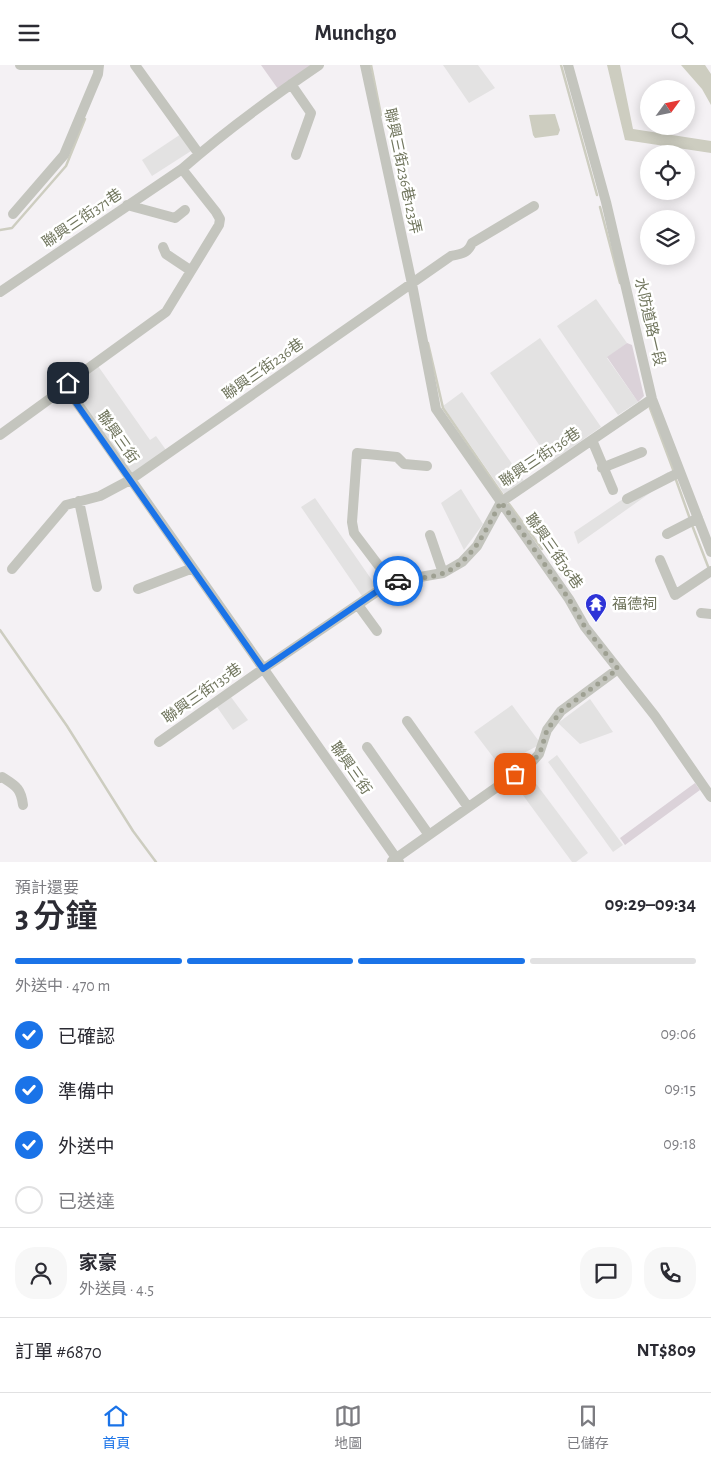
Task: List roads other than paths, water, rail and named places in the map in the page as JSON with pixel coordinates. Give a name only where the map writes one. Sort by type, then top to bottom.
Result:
[{"type":"street","points":[[13,214],[64,155],[98,74],[99,65],[20,65]]},
{"type":"street","points":[[135,65],[199,154]]},
{"type":"street","points":[[0,435],[166,312],[219,225],[220,219],[182,169],[291,84],[319,65]]},
{"type":"street","name":"聯興三街236巷123弄","points":[[365,65],[412,284]]},
{"type":"street","name":"水防道路一段","points":[[568,65],[606,202],[652,399],[693,520],[711,552]]},
{"type":"street","points":[[291,84],[311,113],[296,155]]},
{"type":"street","name":"聯興三街371巷","points":[[0,292],[182,169]]},
{"type":"street","points":[[127,205],[175,219],[185,210]]},
{"type":"street","name":"聯興三街236巷","points":[[12,569],[66,505],[100,495],[130,480],[451,256],[463,254],[470,249],[472,243],[534,206]]},
{"type":"street","points":[[163,247],[166,254],[190,270]]},
{"type":"street","points":[[412,284],[436,409],[501,502]]},
{"type":"street","name":"聯興三街","points":[[66,387],[396,861]]},
{"type":"street","name":"聯興三街136巷","points":[[263,669],[392,581],[443,573],[462,562],[477,546],[501,502],[652,399]]},
{"type":"street","points":[[592,440],[602,468],[613,490]]},
{"type":"street","points":[[602,468],[642,452]]},
{"type":"street","points":[[392,581],[354,533],[352,522],[357,453],[397,457],[404,464],[428,466]]},
{"type":"street","points":[[627,499],[677,474]]},
{"type":"street","points":[[79,501],[96,587]]},
{"type":"street","name":"聯興三街36巷","points":[[501,502],[569,599],[585,627],[655,716],[711,797]]},
{"type":"street","points":[[667,534],[693,520]]},
{"type":"street","points":[[430,535],[443,573]]},
{"type":"street","points":[[660,560],[675,595],[709,572]]},
{"type":"street","points":[[138,589],[193,568]]},
{"type":"street","points":[[358,605],[377,631]]},
{"type":"street","name":"聯興三街135巷","points":[[159,742],[263,669]]},
{"type":"street","points":[[396,861],[429,835],[531,763],[540,753],[547,730],[561,711],[618,669]]},
{"type":"street","points":[[407,721],[468,807]]},
{"type":"street","points":[[367,747],[429,835]]},
{"type":"street","points":[[0,778],[2,777],[17,787],[22,794],[23,805]]},
{"type":"waterway","points":[[371,65],[381,115]]},
{"type":"waterway","points":[[561,65],[597,195]]},
{"type":"waterway","points":[[0,230],[12,228],[66,166],[85,119]]},
{"type":"waterway","points":[[600,207],[620,283]]},
{"type":"waterway","points":[[428,343],[443,408],[502,494]]},
{"type":"waterway","points":[[650,408],[674,472]]},
{"type":"waterway","points":[[675,477],[690,519]]},
{"type":"waterway","points":[[509,504],[542,549]]},
{"type":"waterway","points":[[692,525],[709,569]]},
{"type":"waterway","points":[[0,630],[67,726],[133,831],[156,862]]},
{"type":"place","name":"福德祠","points":[[596,623]]}]
